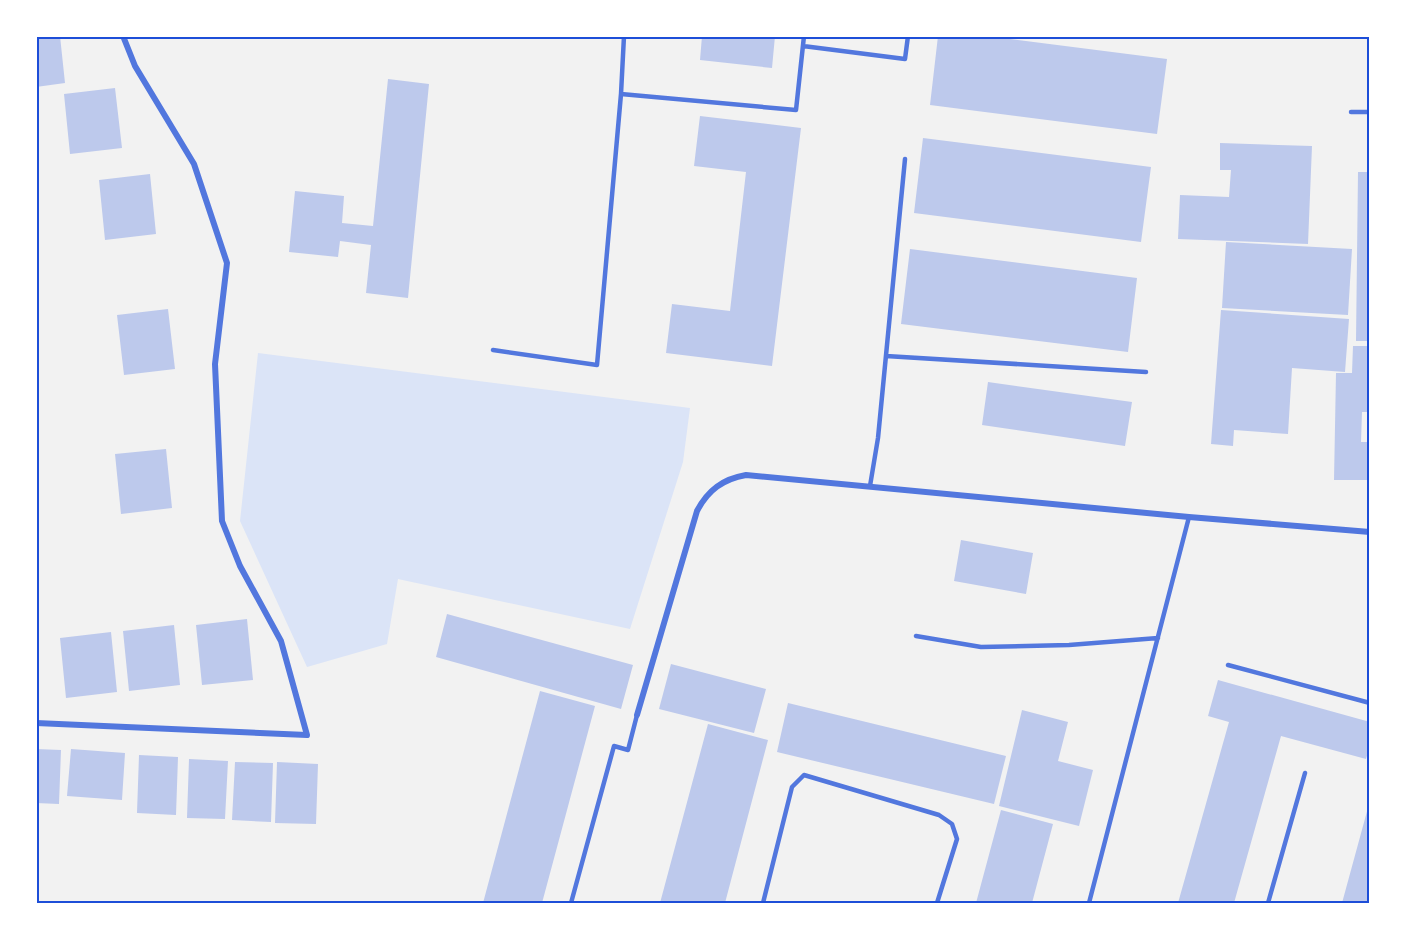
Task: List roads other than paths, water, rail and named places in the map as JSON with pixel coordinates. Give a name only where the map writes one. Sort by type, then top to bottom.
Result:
[{"type":"street","points":[[36,723],[307,735],[281,641],[240,566],[222,521],[215,364],[228,263],[194,164],[135,66],[123,36]]},
{"type":"street","points":[[637,715],[694,519],[701,503],[712,489],[728,479],[746,475],[1370,532]]},
{"type":"lane","points":[[493,350],[597,365],[624,36]]},
{"type":"lane","points":[[621,93],[796,110],[804,36]]},
{"type":"lane","points":[[803,46],[905,59],[908,36]]},
{"type":"lane","points":[[1351,112],[1370,112]]},
{"type":"lane","points":[[870,486],[878,438],[905,159]]},
{"type":"lane","points":[[886,356],[1146,372]]},
{"type":"lane","points":[[1089,903],[1189,517]]},
{"type":"lane","points":[[916,636],[981,647],[1069,645],[1158,638]]},
{"type":"lane","points":[[1228,665],[1370,703]]},
{"type":"lane","points":[[571,903],[614,746],[628,750],[637,715]]},
{"type":"lane","points":[[1268,903],[1305,773]]},
{"type":"lane","points":[[763,903],[792,787],[804,775],[939,815],[952,824],[957,839],[937,903]]}]
